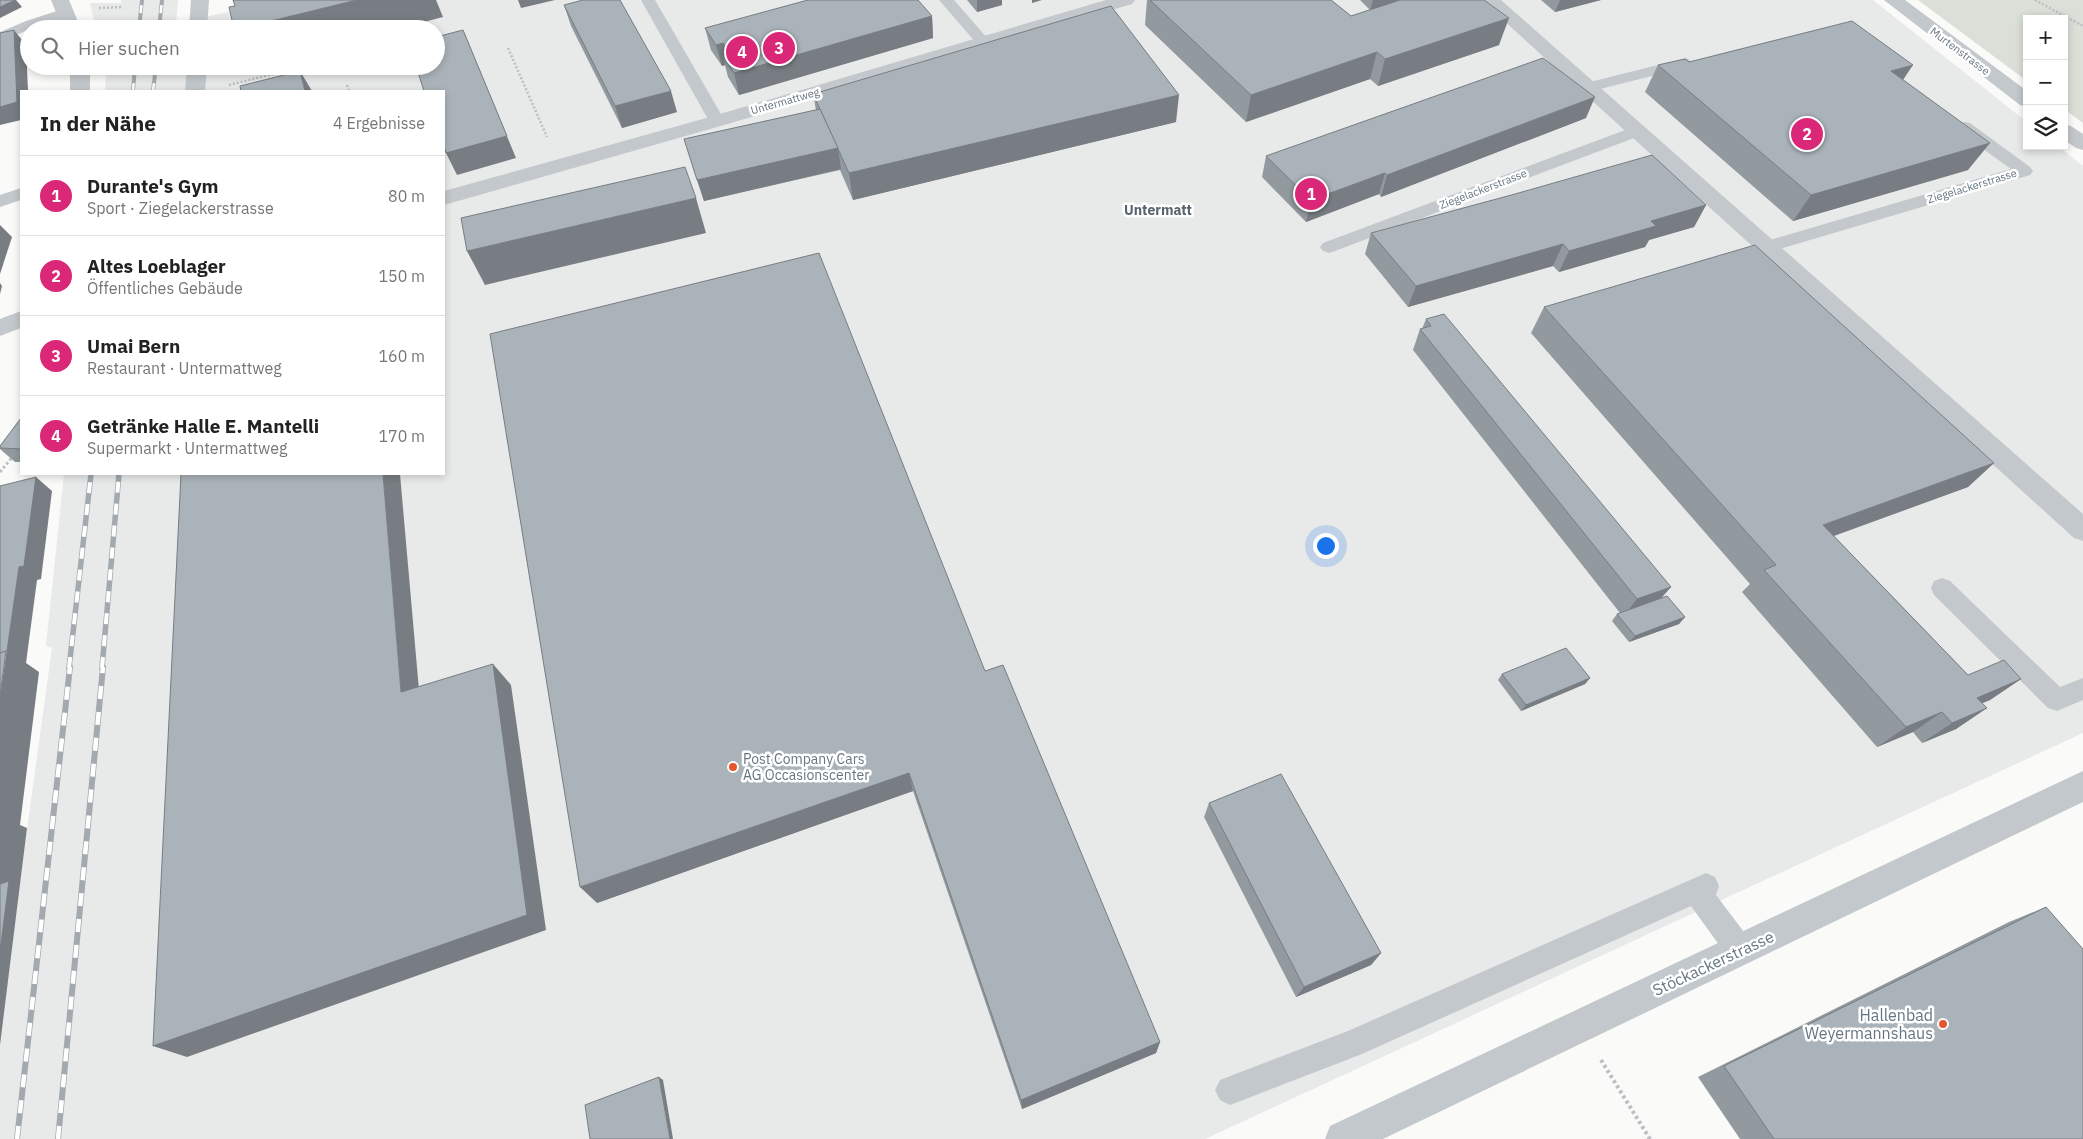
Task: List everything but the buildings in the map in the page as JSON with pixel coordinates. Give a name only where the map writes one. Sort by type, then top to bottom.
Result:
[{"type":"street","points":[[199,20],[200,0]]},
{"type":"street","name":"Untermattweg","points":[[445,198],[717,121],[1126,0]]},
{"type":"street","points":[[1490,0],[2083,530]]},
{"type":"street","name":"Murtenstrasse","points":[[1893,0],[2023,98]]},
{"type":"street","points":[[80,75],[80,90]]},
{"type":"street","points":[[195,90],[196,75]]},
{"type":"street","points":[[2068,133],[2083,144]]},
{"type":"street","points":[[0,328],[20,319]]},
{"type":"street","name":"Stöckackerstrasse","points":[[1343,1139],[2083,786]]},
{"type":"lane","points":[[648,0],[717,121]]},
{"type":"lane","points":[[946,0],[983,42]]},
{"type":"lane","points":[[45,20],[66,14]]},
{"type":"lane","points":[[0,38],[20,29]]},
{"type":"lane","points":[[1588,87],[1700,60]]},
{"type":"lane","name":"Ziegelackerstrasse","points":[[1766,247],[2024,171],[1952,117]]},
{"type":"lane","name":"Ziegelackerstrasse","points":[[1329,247],[1636,130]]},
{"type":"lane","points":[[0,201],[20,194]]},
{"type":"lane","points":[[1942,588],[2057,700],[2083,689]]},
{"type":"lane","points":[[1230,1090],[1352,1044],[1701,888],[1740,950]]},
{"type":"path","points":[[2035,0],[2083,26]]},
{"type":"path","points":[[95,8],[121,8]]},
{"type":"path","points":[[508,48],[559,165]]},
{"type":"path","points":[[225,86],[270,75]]},
{"type":"path","points":[[347,85],[349,90]]},
{"type":"path","points":[[0,472],[16,452]]},
{"type":"path","points":[[1580,1026],[1650,1139]]},
{"type":"shaded area","points":[[121,0],[178,0],[176,20],[94,20],[90,3],[121,3]]},
{"type":"shaded area","points":[[277,0],[1873,0],[2023,119],[2023,150],[2063,150],[2083,166],[2083,733],[1205,1139],[0,1139],[0,1025],[52,648],[46,646],[64,475],[445,475],[445,90],[105,90],[106,75],[445,75],[445,20],[193,20]]},
{"type":"shaded area","points":[[1918,0],[2083,0],[2083,123],[2068,112],[2068,15],[2023,15],[2023,78]]},
{"type":"railway","points":[[140,20],[142,0]]},
{"type":"railway","points":[[160,20],[162,0]]},
{"type":"railway","points":[[133,90],[134,75]]},
{"type":"railway","points":[[153,90],[155,75]]},
{"type":"railway","points":[[69,668],[91,475]]},
{"type":"railway","points":[[102,668],[119,475]]},
{"type":"railway","points":[[17,1139],[70,667]]},
{"type":"railway","points":[[58,1139],[103,667]]},
{"type":"place","name":"Umai Bern","points":[[779,48]]},
{"type":"place","name":"Getränke Halle E. Mantelli","points":[[742,52]]},
{"type":"place","name":"Altes Loeblager","points":[[1807,134]]},
{"type":"place","name":"Durante's Gym","points":[[1311,194]]},
{"type":"place","name":"Post Company Cars AG Occasionscenter","points":[[733,767]]},
{"type":"place","name":"Hallenbad Weyermannshaus","points":[[1943,1024]]},
{"type":"district","name":"Untermatt","points":[[1158,210]]}]
